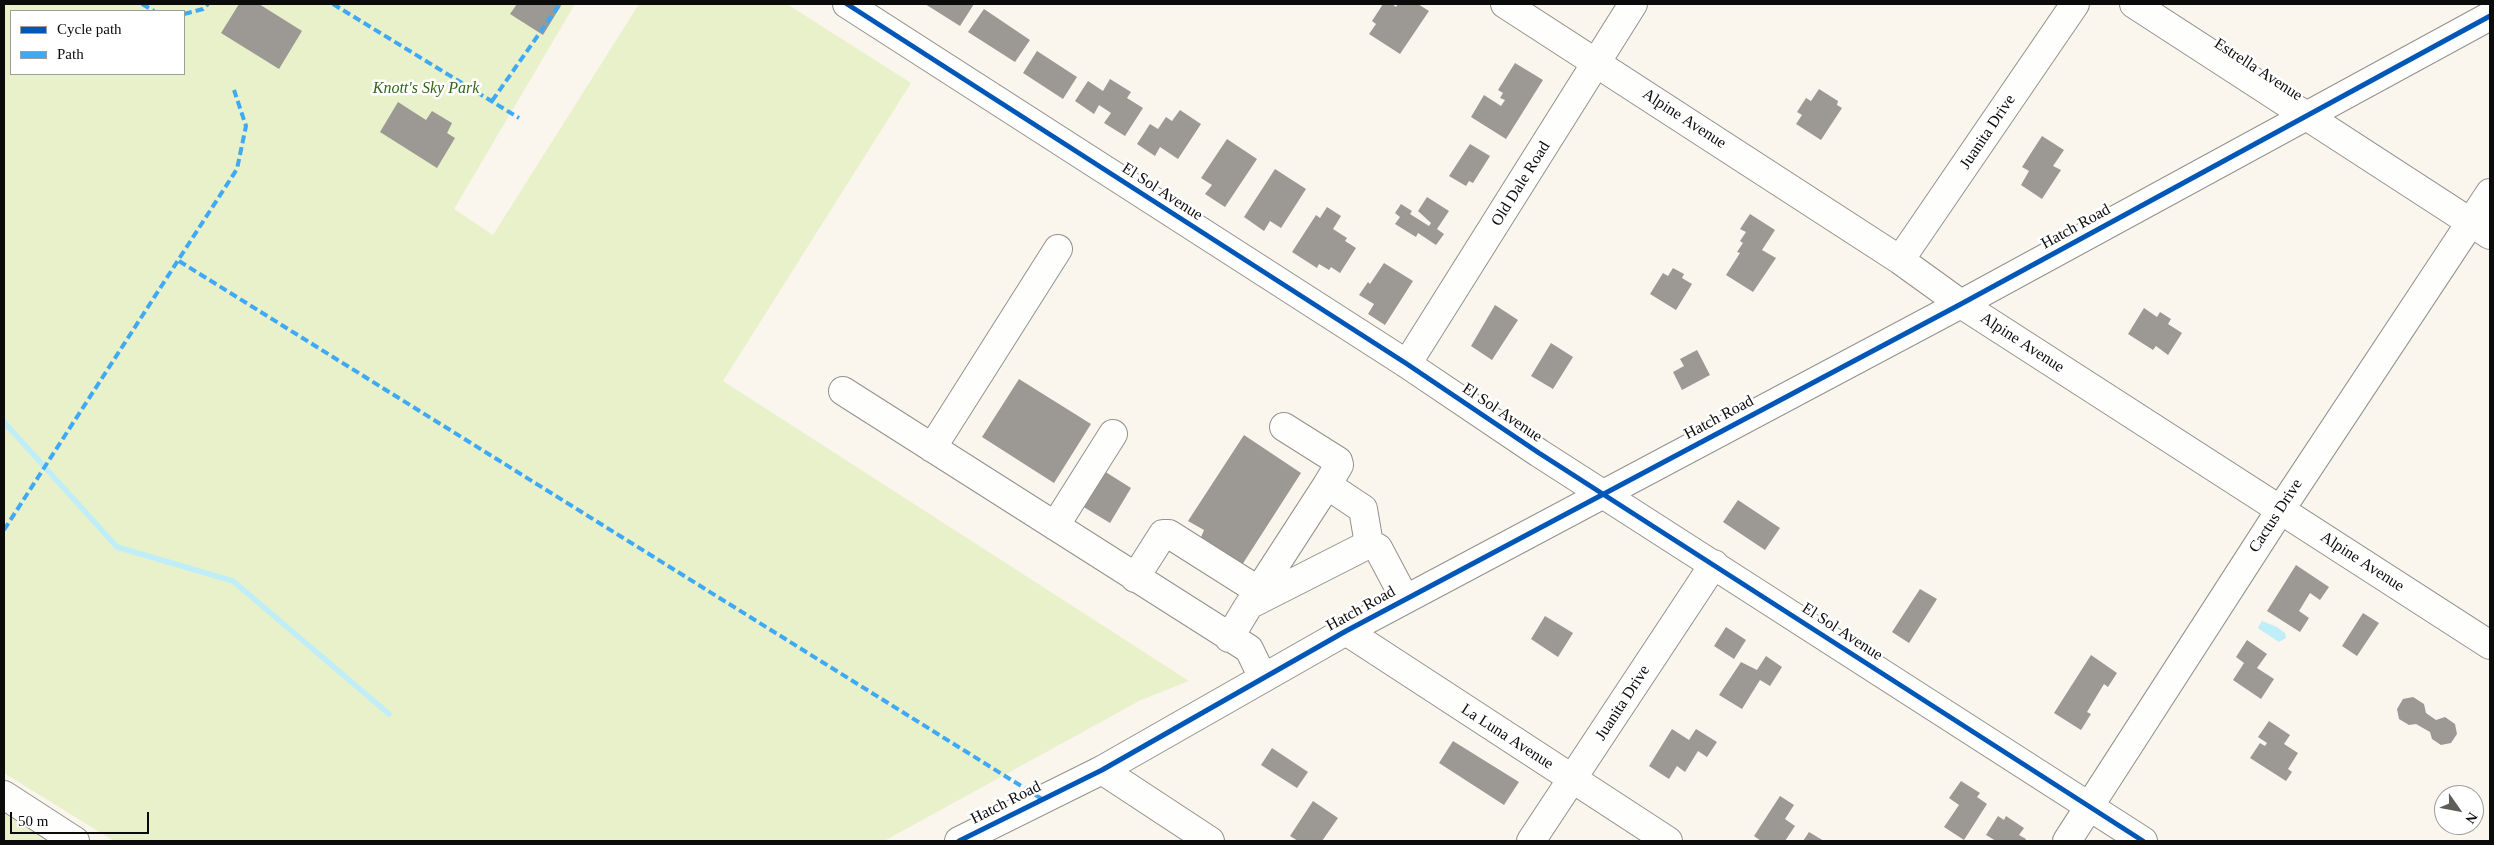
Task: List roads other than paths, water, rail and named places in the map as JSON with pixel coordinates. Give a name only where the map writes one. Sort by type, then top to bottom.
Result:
[{"type":"street","name":"El Sol Avenue","points":[[847,4],[1407,364],[1538,453],[1604,493],[2143,841]]},
{"type":"street","name":"Alpine Avenue","points":[[1505,4],[1900,260],[1960,304],[2490,645]]},
{"type":"street","name":"Old Dale Road","points":[[1407,364],[1633,4]]},
{"type":"street","name":"Juanita Drive","points":[[1900,260],[2075,4]]},
{"type":"street","name":"Estrella Avenue","points":[[2134,4],[2480,229]]},
{"type":"street","name":"Hatch Road","points":[[959,841],[1102,770],[1346,631],[1960,304],[2490,16]]},
{"type":"street","name":"Cactus Drive","points":[[2067,841],[2281,509],[2480,229],[2490,193]]},
{"type":"street","points":[[932,448],[1058,249]]},
{"type":"street","points":[[843,391],[1249,649],[1263,678]]},
{"type":"street","points":[[1229,638],[1340,465],[1284,427]]},
{"type":"street","points":[[1055,526],[1114,434]]},
{"type":"street","points":[[1327,485],[1363,509],[1369,544]]},
{"type":"street","points":[[1135,578],[1163,534],[1169,534],[1254,598]]},
{"type":"street","points":[[1254,598],[1369,544],[1378,548],[1405,599]]},
{"type":"street","name":"Juanita Drive","points":[[1531,841],[1714,564]]},
{"type":"street","name":"La Luna Avenue","points":[[1346,631],[1668,841]]},
{"type":"street","points":[[1102,770],[1210,841]]},
{"type":"street","points":[[4,795],[75,841]]},
{"type":"water","points":[[2262,621],[2277,627],[2285,633],[2286,638],[2279,642],[2259,629],[2258,627]]},
{"type":"waterway","points":[[4,422],[117,547],[233,581],[389,714]]},
{"type":"park label","name":"Knott's Sky Park","points":[[426,89]]}]
